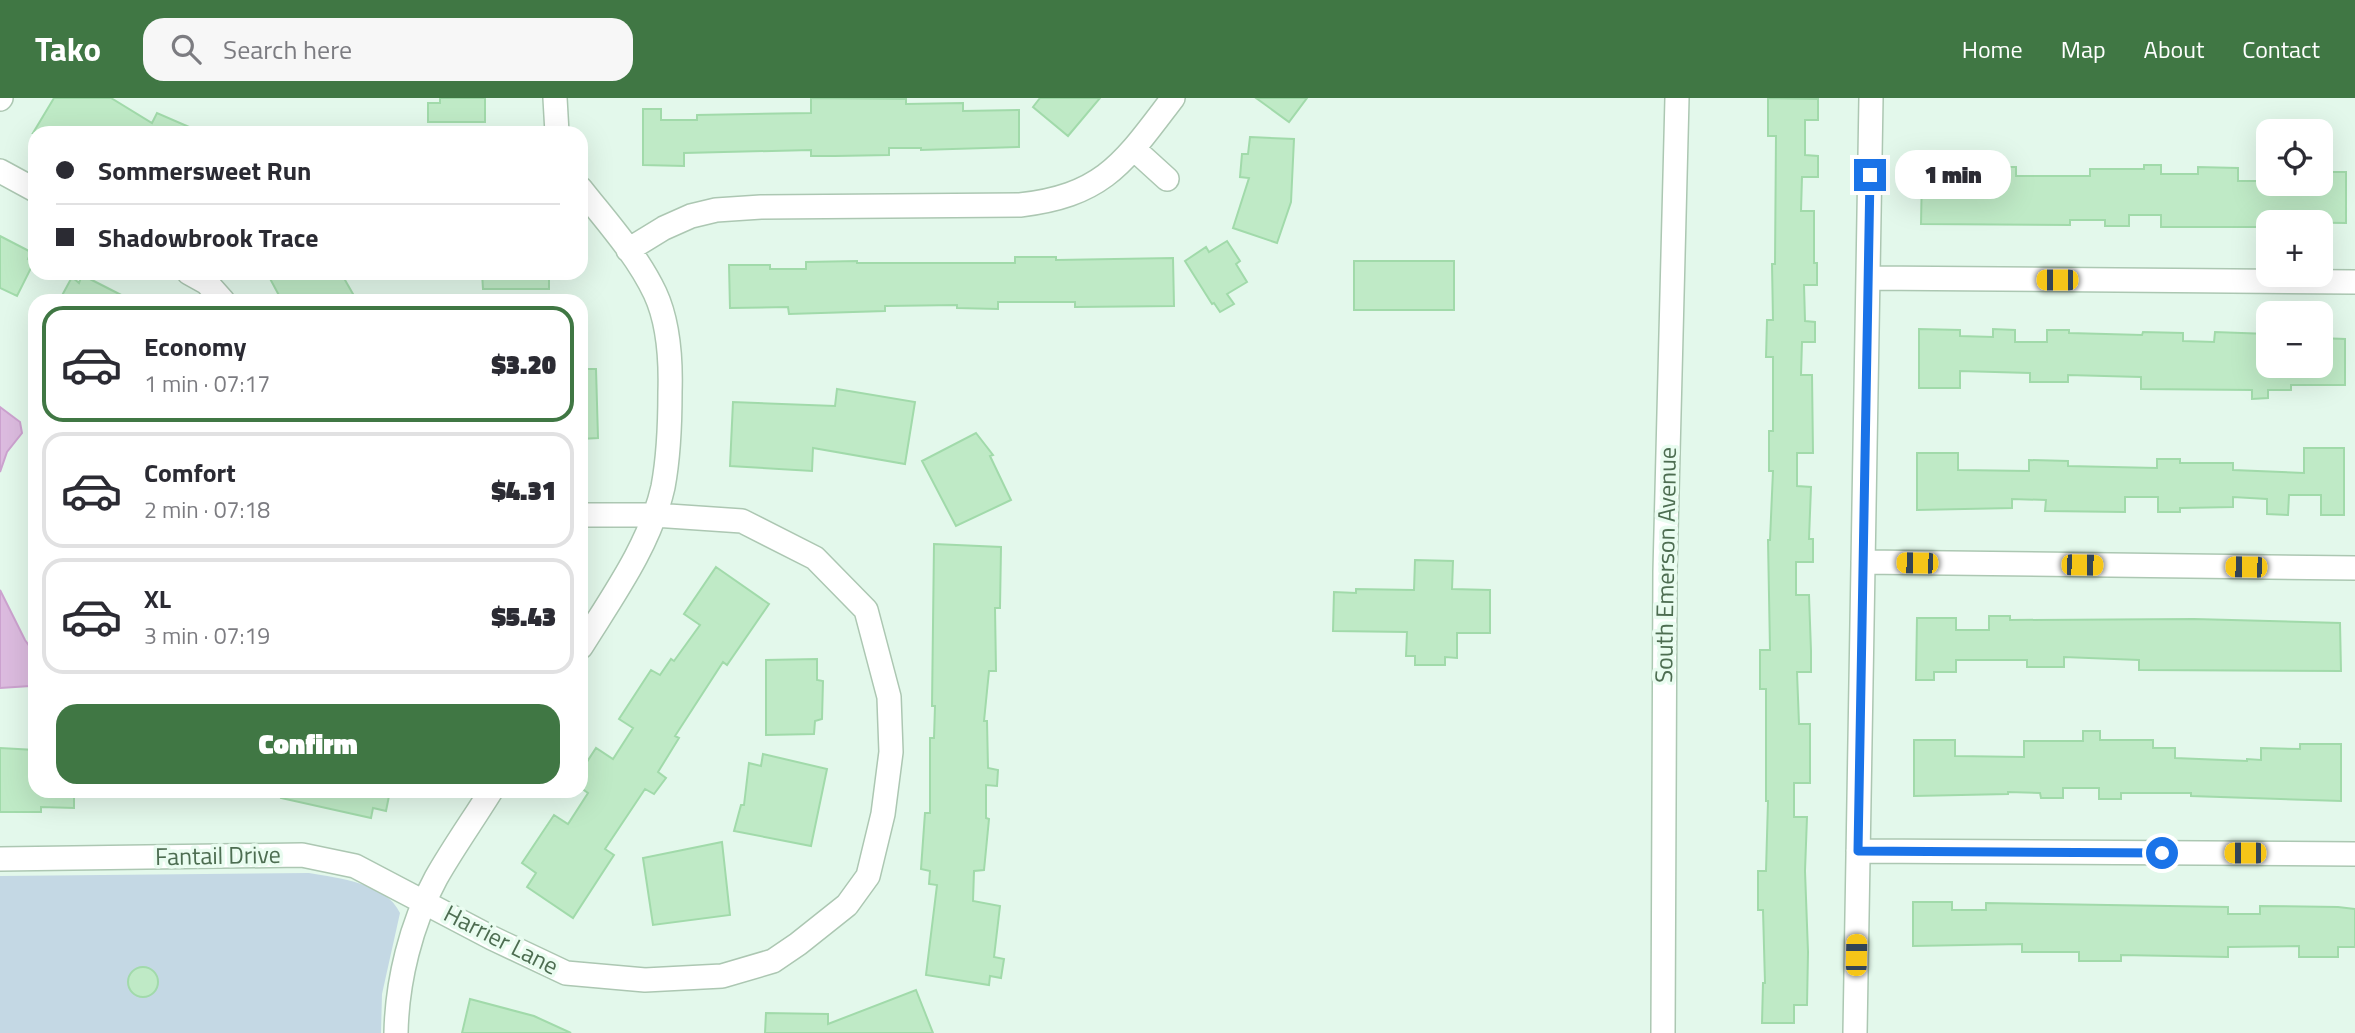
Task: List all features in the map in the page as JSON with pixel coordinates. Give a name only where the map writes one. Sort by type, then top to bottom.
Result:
[{"type":"street","points":[[555,98],[557,126]]},
{"type":"street","points":[[628,250],[664,228],[691,216],[716,210],[761,207],[1020,205],[1050,201],[1077,192],[1104,178],[1134,149],[1172,98]]},
{"type":"street","name":"South Emerson Avenue","points":[[1663,1033],[1665,571],[1677,98]]},
{"type":"street","points":[[1855,1033],[1871,98]]},
{"type":"street","points":[[1134,149],[1167,179]]},
{"type":"street","points":[[0,172],[28,186]]},
{"type":"street","points":[[588,198],[628,250],[655,293],[666,328],[671,366],[669,440],[663,488],[639,549],[588,635]]},
{"type":"street","points":[[1868,278],[2355,282]]},
{"type":"street","points":[[202,280],[217,294]]},
{"type":"street","name":"Harrier Lane","points":[[426,901],[492,938],[566,973],[645,980],[722,976],[773,961],[798,944],[847,905],[867,876],[883,814],[891,752],[890,697],[866,610],[816,558],[742,521],[654,515],[588,515]]},
{"type":"street","points":[[1863,562],[2355,568]]},
{"type":"street","points":[[396,1033],[396,1010],[411,938],[436,879],[487,798]]},
{"type":"street","points":[[1858,851],[2355,854]]},
{"type":"street","name":"Fantail Drive","points":[[0,859],[302,855],[355,866],[426,901]]},
{"type":"shaded area","points":[[0,407],[20,422],[22,433],[7,452],[0,472]]},
{"type":"shaded area","points":[[0,590],[28,644],[28,686],[0,688]]},
{"type":"shaded area","points":[[309,873],[373,888],[393,903],[400,913],[382,994],[381,1033],[0,1033],[0,876]]},
{"type":"building","points":[[54,98],[111,98],[152,123],[157,113],[187,126],[37,126]]},
{"type":"building","points":[[440,98],[485,98],[485,122],[428,122],[428,103],[440,103]]},
{"type":"building","points":[[811,98],[906,99],[906,104],[963,103],[963,111],[1019,110],[1019,147],[921,150],[889,148],[889,155],[835,156],[811,156],[811,150],[684,153],[684,166],[643,165],[643,109],[661,109],[661,120],[697,120],[697,115],[811,113]]},
{"type":"building","points":[[1040,98],[1100,98],[1068,136],[1033,107]]},
{"type":"building","points":[[1256,98],[1307,98],[1289,122]]},
{"type":"building","points":[[1768,98],[1818,99],[1818,120],[1805,120],[1805,155],[1818,156],[1818,177],[1802,177],[1801,211],[1814,211],[1814,263],[1817,263],[1817,285],[1804,285],[1805,321],[1815,322],[1815,342],[1802,342],[1801,375],[1812,375],[1813,453],[1797,453],[1797,486],[1811,487],[1809,539],[1813,539],[1813,562],[1796,562],[1796,595],[1809,595],[1811,672],[1797,672],[1799,724],[1810,724],[1810,783],[1794,783],[1794,817],[1807,817],[1805,871],[1808,952],[1807,1005],[1794,1005],[1794,1023],[1762,1023],[1765,983],[1763,910],[1758,910],[1758,871],[1766,871],[1768,801],[1766,689],[1760,689],[1760,650],[1770,650],[1768,540],[1773,471],[1769,471],[1769,431],[1773,431],[1773,357],[1766,357],[1767,320],[1773,320],[1776,136],[1768,136]]},
{"type":"building","points":[[1250,137],[1294,139],[1291,202],[1277,243],[1233,228],[1249,178],[1240,177],[1242,154],[1248,154]]},
{"type":"building","points":[[2144,165],[2161,165],[2161,174],[2198,174],[2198,167],[2238,168],[2238,181],[2256,181],[2256,196],[2333,196],[2333,172],[2346,172],[2346,223],[2333,223],[2333,210],[2256,210],[2256,227],[2161,227],[2161,215],[2129,215],[2129,226],[2105,226],[2105,220],[2070,220],[2070,225],[1921,224],[1922,172],[1976,173],[1976,167],[2016,167],[2016,176],[2090,176],[2090,169],[2144,169]]},
{"type":"building","points":[[0,236],[28,250],[28,274],[17,296],[0,288]]},
{"type":"building","points":[[1227,241],[1240,261],[1236,264],[1247,282],[1227,294],[1234,304],[1220,312],[1185,261],[1206,247],[1209,252]]},
{"type":"building","points":[[1015,257],[1056,257],[1056,260],[1173,258],[1174,306],[1075,307],[1075,302],[998,302],[998,309],[957,308],[957,305],[885,306],[885,311],[789,314],[788,307],[730,308],[729,265],[770,265],[770,269],[806,269],[806,262],[1015,263]]},
{"type":"building","points":[[1354,261],[1454,261],[1454,310],[1354,310]]},
{"type":"building","points":[[70,280],[79,283],[80,280],[92,280],[119,294],[63,294]]},
{"type":"building","points":[[271,280],[345,280],[353,294],[278,294]]},
{"type":"building","points":[[482,280],[549,280],[549,289],[483,289]]},
{"type":"building","points":[[1919,329],[1960,330],[1960,336],[1993,337],[1993,329],[2015,330],[2015,342],[2047,342],[2047,330],[2142,335],[2143,332],[2183,333],[2183,341],[2214,342],[2215,332],[2256,334],[2256,378],[2333,378],[2333,339],[2345,339],[2345,385],[2291,385],[2291,390],[2268,390],[2268,398],[2252,399],[2252,390],[2141,389],[2141,377],[2068,375],[2068,382],[2030,382],[2030,373],[1960,371],[1960,388],[1919,388]]},
{"type":"building","points":[[588,369],[596,369],[598,438],[588,439]]},
{"type":"building","points":[[837,389],[915,402],[905,464],[813,448],[812,471],[730,466],[733,402],[835,406]]},
{"type":"building","points":[[976,433],[993,455],[990,456],[1011,500],[956,526],[922,461]]},
{"type":"building","points":[[2304,448],[2344,448],[2344,515],[2321,515],[2321,495],[2289,495],[2288,515],[2267,514],[2267,499],[2233,497],[2233,507],[2180,508],[2180,512],[2158,512],[2158,497],[2125,497],[2125,512],[2045,511],[2046,500],[2012,499],[2012,508],[1917,510],[1917,453],[1958,453],[1958,470],[2029,471],[2029,460],[2068,461],[2068,466],[2157,468],[2157,459],[2180,459],[2180,463],[2233,463],[2233,470],[2304,473]]},
{"type":"building","points":[[934,544],[1001,547],[1000,608],[995,608],[996,671],[989,671],[984,721],[987,721],[988,768],[998,770],[997,786],[986,785],[986,818],[989,819],[984,870],[974,871],[973,901],[1000,906],[994,957],[1004,959],[1001,978],[990,976],[989,985],[926,975],[937,885],[929,884],[930,871],[921,869],[925,813],[930,813],[930,738],[934,738]]},
{"type":"building","points":[[1415,560],[1453,561],[1452,589],[1490,590],[1490,633],[1457,633],[1457,658],[1445,657],[1445,665],[1415,665],[1415,656],[1406,656],[1407,632],[1333,631],[1334,592],[1356,593],[1356,589],[1414,590]]},
{"type":"building","points":[[716,567],[769,604],[727,665],[723,662],[675,736],[679,738],[658,772],[666,778],[654,794],[645,789],[605,849],[614,855],[573,918],[527,887],[536,873],[522,863],[554,815],[568,824],[585,798],[588,798],[588,760],[596,748],[613,759],[633,728],[619,719],[651,670],[660,675],[671,659],[674,661],[700,625],[684,614]]},
{"type":"building","points":[[1989,616],[2010,616],[2010,620],[2194,619],[2340,623],[2341,671],[2139,670],[2139,660],[2064,657],[2064,667],[2027,667],[2027,660],[1956,660],[1956,672],[1934,672],[1934,680],[1916,680],[1917,618],[1956,618],[1956,630],[1989,630]]},
{"type":"building","points":[[817,659],[817,680],[823,681],[822,719],[815,721],[814,734],[766,735],[766,660]]},
{"type":"building","points":[[2083,731],[2100,731],[2100,740],[2153,740],[2153,748],[2175,748],[2175,758],[2261,760],[2261,748],[2300,749],[2300,744],[2341,744],[2341,801],[2191,796],[2191,793],[2121,793],[2121,799],[2099,799],[2099,788],[2063,788],[2063,798],[2041,798],[2040,793],[2008,792],[1914,796],[1914,740],[1955,740],[1955,756],[2024,757],[2024,741],[2083,741]]},
{"type":"building","points":[[0,748],[28,750],[28,798],[74,798],[74,808],[41,807],[41,812],[0,812]]},
{"type":"building","points":[[763,754],[827,769],[811,846],[734,831],[741,805],[744,805],[749,763],[761,766]]},
{"type":"building","points":[[281,798],[389,798],[386,811],[373,808],[371,818]]},
{"type":"building","points":[[722,842],[730,915],[653,925],[643,858]]},
{"type":"building","points":[[1913,902],[1952,902],[1952,910],[1986,910],[1986,903],[2228,907],[2228,914],[2260,914],[2260,906],[2338,907],[2355,909],[2355,947],[2338,947],[2338,957],[2299,957],[2299,946],[2228,947],[2228,957],[2121,955],[2121,961],[2079,961],[2079,952],[2022,952],[2022,944],[1913,946]]},
{"type":"building","points":[[143,967],[154,971],[158,982],[154,993],[143,997],[132,993],[128,982],[132,971]]},
{"type":"building","points":[[916,990],[933,1033],[765,1033],[766,1013],[828,1014],[828,1024]]},
{"type":"building","points":[[470,999],[534,1016],[571,1033],[462,1033]]},
{"type":"route","points":[[1870,175],[1858,851],[2162,853]]}]
